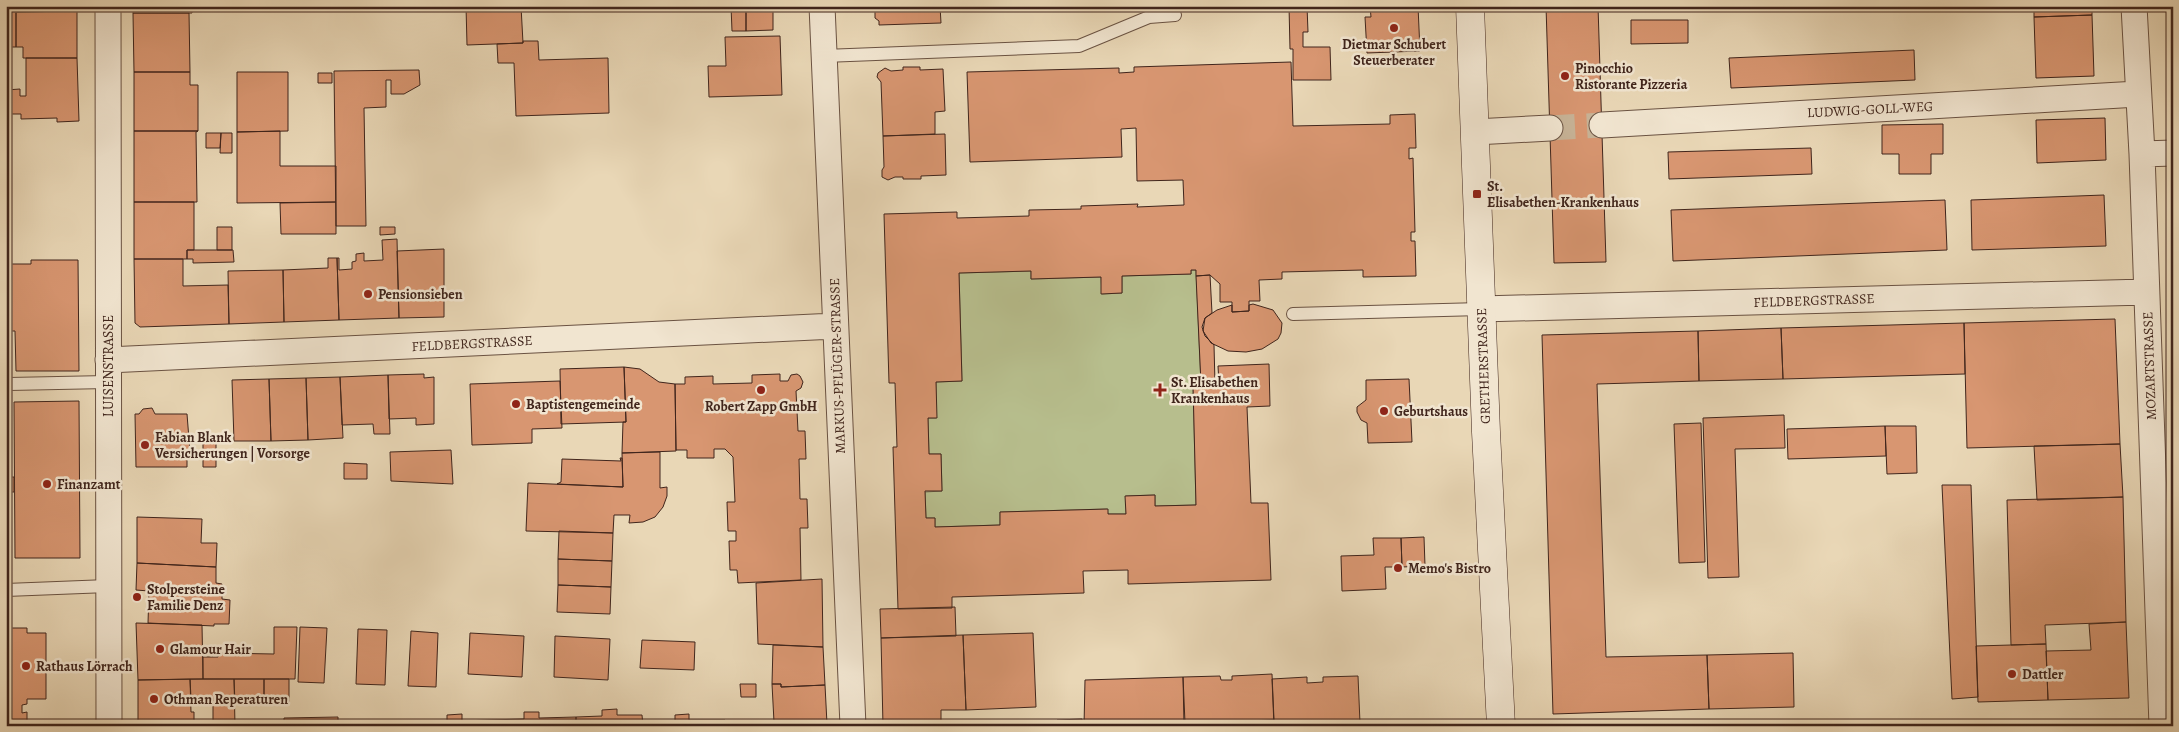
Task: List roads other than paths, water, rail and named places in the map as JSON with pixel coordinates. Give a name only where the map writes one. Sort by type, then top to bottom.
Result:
[{"type":"main road","name":"GRETHERSTRASSE","points":[[1470,6],[1481,309],[1501,726]]},
{"type":"street","name":"LUISENSTRASSE","points":[[108,6],[109,726]]},
{"type":"street","name":"MARKUS-PFLÜGER-STRASSE","points":[[822,6],[853,726]]},
{"type":"street","name":"MOZARTSTRASSE","points":[[2134,6],[2142,154],[2162,726]]},
{"type":"street","name":"LUDWIG-GOLL-WEG","points":[[1602,125],[2138,94]]},
{"type":"street","points":[[1475,132],[1550,128]]},
{"type":"street","points":[[2142,154],[2173,153]]},
{"type":"street","name":"FELDBERGSTRASSE","points":[[1481,309],[2146,292]]},
{"type":"street","name":"FELDBERGSTRASSE","points":[[108,371],[835,326]]},
{"type":"lane","points":[[824,56],[1079,46],[1148,17],[1175,15]]},
{"type":"lane","points":[[1293,314],[1481,309]]},
{"type":"lane","points":[[9,384],[108,371]]},
{"type":"lane","points":[[6,590],[108,586]]},
{"type":"tunnel","points":[[1550,128],[1602,125]]},
{"type":"place","name":"Dietmar Schubert Steuerberater","points":[[1394,28]]},
{"type":"place","name":"Pinocchio Ristorante Pizzeria","points":[[1565,76]]},
{"type":"place","name":"St. Elisabethen-Krankenhaus","points":[[1477,194]]},
{"type":"place","name":"Pensionsieben","points":[[368,294]]},
{"type":"place","name":"Robert Zapp GmbH","points":[[761,390]]},
{"type":"place","name":"St. Elisabethen Krankenhaus","points":[[1160,390]]},
{"type":"place","name":"Baptistengemeinde","points":[[516,404]]},
{"type":"place","name":"Geburtshaus","points":[[1384,411]]},
{"type":"place","name":"Fabian Blank Versicherungen | Vorsorge","points":[[145,445]]},
{"type":"place","name":"Finanzamt","points":[[47,484]]},
{"type":"place","name":"Memo's Bistro","points":[[1398,568]]},
{"type":"place","name":"Stolpersteine Familie Denz","points":[[137,597]]},
{"type":"place","name":"Glamour Hair","points":[[160,649]]},
{"type":"place","name":"Rathaus Lörrach","points":[[26,666]]},
{"type":"place","name":"Dattler","points":[[2012,674]]},
{"type":"place","name":"Othman Reperaturen","points":[[154,699]]}]
